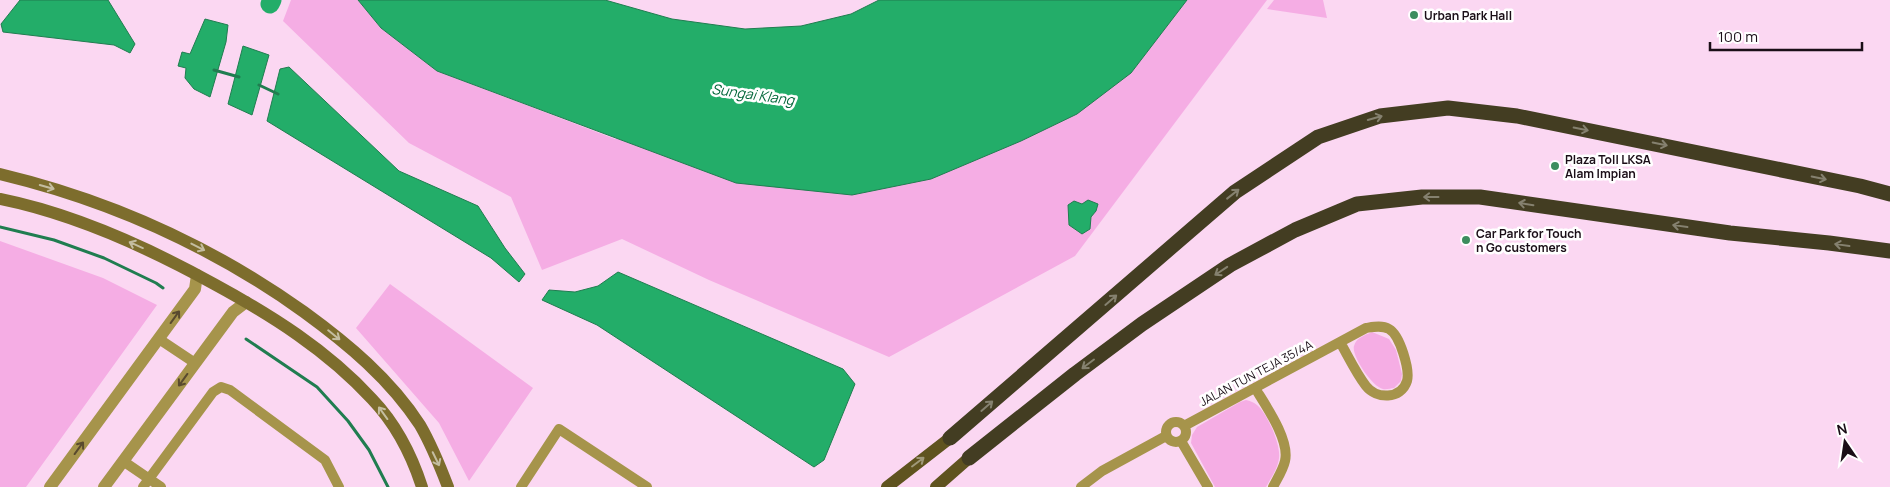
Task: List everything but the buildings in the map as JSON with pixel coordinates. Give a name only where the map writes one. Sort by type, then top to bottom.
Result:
[{"type":"highway","points":[[950,438],[1235,192],[1318,137],[1380,116],[1448,108],[1517,116],[1670,146],[1890,194]]},
{"type":"highway","points":[[969,458],[1135,329],[1230,266],[1295,230],[1357,204],[1422,197],[1480,197],[1720,232],[1890,251]]},
{"type":"main road","points":[[0,174],[92,200],[140,220],[233,266],[283,297],[326,328],[365,360],[391,389],[420,426],[448,487]]},
{"type":"main road","points":[[0,199],[46,211],[132,243],[246,302],[315,346],[374,400],[397,432],[417,472],[422,487]]},
{"type":"main road","points":[[887,487],[950,438]]},
{"type":"main road","points":[[936,487],[969,458]]},
{"type":"street","points":[[50,487],[195,289],[197,275]]},
{"type":"street","points":[[104,487],[233,312],[246,302]]},
{"type":"street","name":"JALAN TUN TEJA 35/4A","points":[[1184,426],[1256,388],[1340,342],[1366,328],[1379,326],[1389,329],[1398,337],[1408,373],[1402,390],[1391,396],[1377,395],[1366,386],[1340,342]]},
{"type":"street","points":[[159,339],[195,363]]},
{"type":"street","points":[[146,483],[214,392],[221,387],[230,390],[325,460],[339,487]]},
{"type":"street","points":[[1256,388],[1278,428],[1283,443],[1285,460],[1273,487]]},
{"type":"street","points":[[1172,423],[1180,423],[1184,426],[1186,432],[1181,441],[1172,442],[1166,436],[1166,428],[1172,423]]},
{"type":"street","points":[[521,487],[559,429],[647,487]]},
{"type":"street","points":[[1082,487],[1094,483],[1102,471],[1166,436]]},
{"type":"street","points":[[1181,441],[1208,487]]},
{"type":"street","points":[[123,461],[146,483],[161,487]]},
{"type":"shaded area","points":[[291,0],[358,0],[381,28],[437,71],[615,139],[1131,73],[1187,0],[1267,0],[1075,256],[889,357],[709,280],[622,239],[542,270],[511,197],[409,143],[283,21]]},
{"type":"shaded area","points":[[1274,0],[1323,0],[1327,18],[1267,9]]},
{"type":"shaded area","points":[[0,241],[103,278],[157,305],[26,487],[0,487]]},
{"type":"shaded area","points":[[390,284],[533,388],[469,481],[439,423],[356,328]]},
{"type":"shaded area","points":[[1372,332],[1389,339],[1396,350],[1402,374],[1401,381],[1394,388],[1384,389],[1373,383],[1356,356],[1354,350],[1355,343],[1361,337]]},
{"type":"shaded area","points":[[1246,400],[1257,405],[1269,422],[1278,445],[1279,458],[1277,465],[1266,487],[1215,487],[1191,443],[1192,435],[1197,427]]},
{"type":"water","points":[[20,0],[108,0],[135,44],[130,53],[114,45],[3,32],[1,24]]},
{"type":"water","name":"Sungai Klang","points":[[358,0],[605,0],[672,19],[745,29],[801,26],[851,14],[879,0],[1187,0],[1131,73],[1077,114],[1021,141],[931,179],[852,195],[736,183],[437,71],[381,28]]},
{"type":"water","points":[[205,19],[228,25],[226,42],[210,97],[194,89],[185,78],[186,68],[178,66],[182,52],[190,54]]},
{"type":"water","points":[[243,46],[269,55],[252,115],[228,104]]},
{"type":"water","points":[[289,67],[399,171],[478,206],[505,248],[525,274],[519,282],[491,258],[267,121],[280,69]]},
{"type":"water","points":[[1088,200],[1098,204],[1096,211],[1091,217],[1090,229],[1082,234],[1069,225],[1068,205],[1074,201],[1082,204]]},
{"type":"water","points":[[618,272],[843,369],[855,384],[824,460],[814,467],[597,325],[542,300],[549,290],[575,292],[598,286]]},
{"type":"waterway","points":[[270,4],[272,0]]},
{"type":"waterway","points":[[214,70],[239,77]]},
{"type":"waterway","points":[[259,85],[278,94]]},
{"type":"waterway","points":[[0,227],[54,240],[104,258],[163,288]]},
{"type":"waterway","points":[[246,339],[317,387],[348,421],[369,450],[388,487]]},
{"type":"place","name":"Urban Park Hall","points":[[1414,15]]},
{"type":"place","name":"Plaza Toll LKSA Alam Impian","points":[[1555,166]]},
{"type":"place","name":"Car Park for Touch n Go customers","points":[[1466,240]]}]
